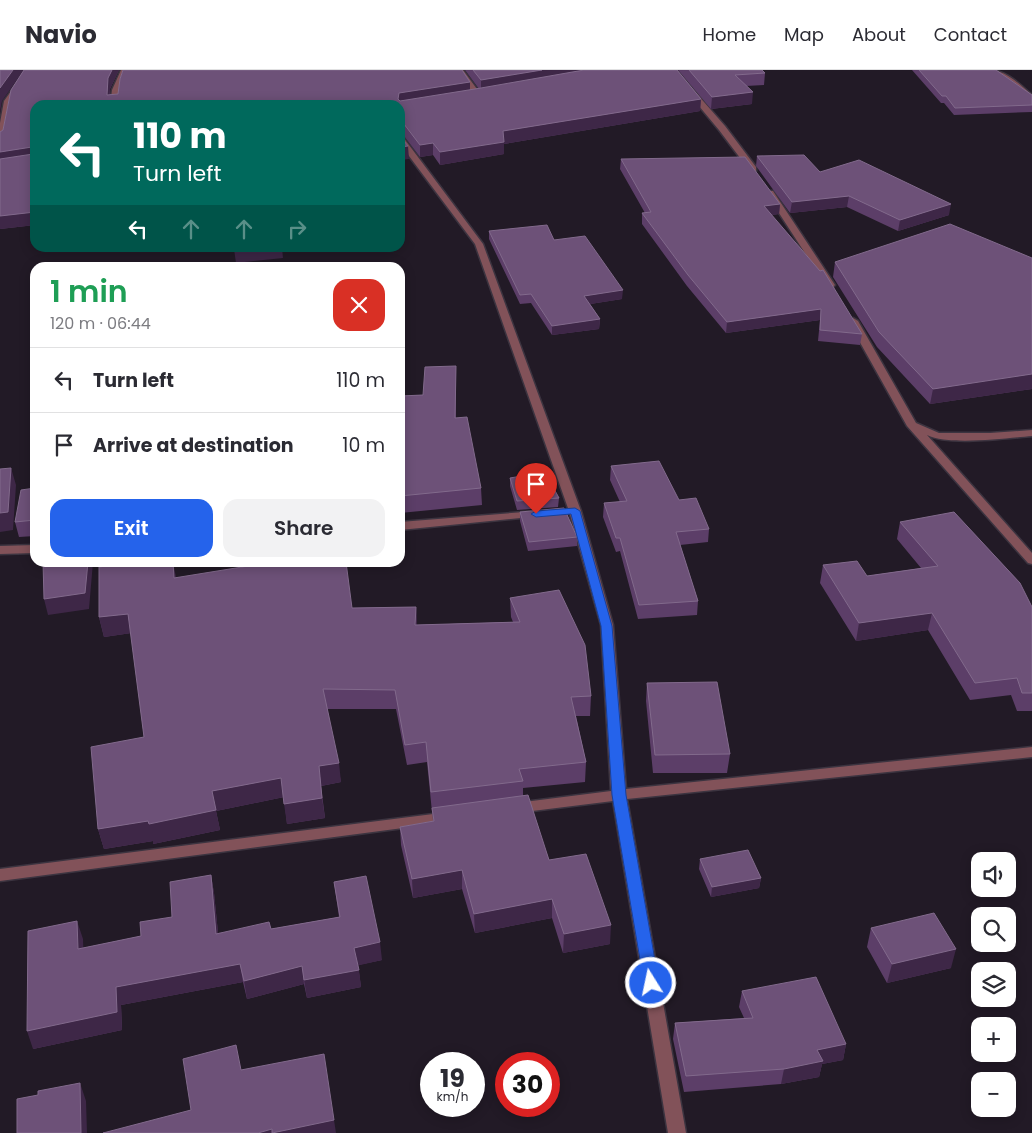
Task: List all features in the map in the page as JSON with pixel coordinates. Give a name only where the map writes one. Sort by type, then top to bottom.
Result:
[{"type":"street","points":[[0,142],[8,101],[29,70]]},
{"type":"street","points":[[115,100],[116,90],[124,70]]},
{"type":"street","points":[[460,70],[478,96]]},
{"type":"street","points":[[672,70],[722,128],[760,178],[837,295]]},
{"type":"street","points":[[992,70],[1012,81],[1032,99]]},
{"type":"street","points":[[405,146],[479,244],[607,626],[619,795],[677,1133]]},
{"type":"street","points":[[847,312],[911,424],[1032,560]]},
{"type":"street","points":[[911,424],[937,436],[990,436],[1032,433]]},
{"type":"street","points":[[405,526],[546,513]]},
{"type":"street","points":[[0,550],[30,549]]},
{"type":"street","points":[[502,810],[619,795],[1032,752]]},
{"type":"street","points":[[0,875],[462,815]]},
{"type":"building","points":[[0,70],[13,70],[0,88]]},
{"type":"building","points":[[24,70],[112,70],[108,78],[107,95],[118,94],[123,70],[462,70],[470,82],[399,93],[399,100],[30,100],[30,147],[0,152],[0,132],[3,130],[11,90]]},
{"type":"building","points":[[473,70],[542,70],[481,80]]},
{"type":"building","points":[[584,70],[677,70],[701,99],[503,131],[504,142],[440,152],[433,143],[420,145],[405,125],[405,100]]},
{"type":"building","points":[[689,70],[762,70],[765,73],[735,75],[753,92],[712,97]]},
{"type":"building","points":[[919,70],[996,70],[1032,95],[1032,105],[955,108],[946,96],[942,96]]},
{"type":"building","points":[[30,154],[30,213],[0,216],[0,159]]},
{"type":"building","points":[[804,155],[820,172],[859,160],[951,204],[900,220],[849,196],[792,202],[757,156]]},
{"type":"building","points":[[745,157],[780,204],[764,206],[820,271],[823,270],[862,334],[820,330],[821,309],[727,322],[688,275],[642,213],[651,212],[621,159]]},
{"type":"building","points":[[950,224],[1032,258],[1032,374],[933,389],[879,332],[835,262]]},
{"type":"building","points":[[547,225],[554,240],[585,236],[623,290],[584,296],[600,319],[552,326],[531,294],[520,295],[489,231]]},
{"type":"building","points":[[456,366],[455,418],[467,417],[481,488],[405,496],[405,396],[423,395],[425,367]]},
{"type":"building","points":[[659,461],[679,500],[696,498],[709,529],[676,532],[698,601],[639,605],[620,538],[616,538],[604,503],[627,501],[611,466]]},
{"type":"building","points":[[11,468],[8,512],[0,513],[0,469]]},
{"type":"building","points":[[545,472],[559,498],[517,501],[510,478]]},
{"type":"building","points":[[30,489],[30,520],[15,522],[21,490]]},
{"type":"building","points":[[564,508],[577,537],[529,542],[520,512]]},
{"type":"building","points":[[954,512],[1020,583],[1032,607],[1032,693],[1022,693],[1017,678],[975,683],[932,613],[859,623],[823,565],[857,561],[867,576],[938,566],[900,522]]},
{"type":"building","points":[[43,567],[88,567],[85,593],[44,599]]},
{"type":"building","points":[[99,567],[173,567],[174,578],[242,567],[347,567],[352,608],[416,607],[415,625],[520,622],[510,598],[559,590],[585,645],[591,696],[571,697],[586,762],[519,769],[523,781],[431,792],[426,742],[405,745],[395,690],[323,689],[339,763],[319,766],[322,798],[284,804],[281,778],[212,791],[216,810],[149,824],[148,821],[98,829],[91,747],[144,737],[128,614],[99,617]]},
{"type":"building","points":[[717,682],[730,754],[655,755],[647,683]]},
{"type":"building","points":[[528,795],[549,860],[586,854],[611,925],[564,934],[552,899],[474,914],[462,870],[412,879],[400,827],[434,821],[432,808]]},
{"type":"building","points":[[748,850],[761,878],[712,887],[700,859]]},
{"type":"building","points":[[211,875],[216,934],[269,922],[271,929],[340,917],[334,882],[366,876],[380,942],[354,948],[359,970],[304,980],[302,966],[244,981],[240,964],[116,987],[117,1012],[27,1031],[28,931],[77,921],[78,949],[141,936],[140,922],[172,917],[170,882]]},
{"type":"building","points":[[934,913],[956,949],[892,964],[871,928]]},
{"type":"building","points":[[816,977],[846,1044],[817,1050],[823,1061],[784,1069],[686,1076],[675,1023],[753,1018],[742,991]]},
{"type":"building","points":[[236,1045],[241,1070],[324,1054],[334,1120],[272,1133],[272,1129],[258,1133],[103,1133],[191,1110],[183,1059]]},
{"type":"building","points":[[80,1083],[81,1133],[17,1133],[17,1099],[38,1095],[38,1091]]},
{"type":"route","points":[[536,514],[575,511],[607,626],[619,795],[651,983]]}]
